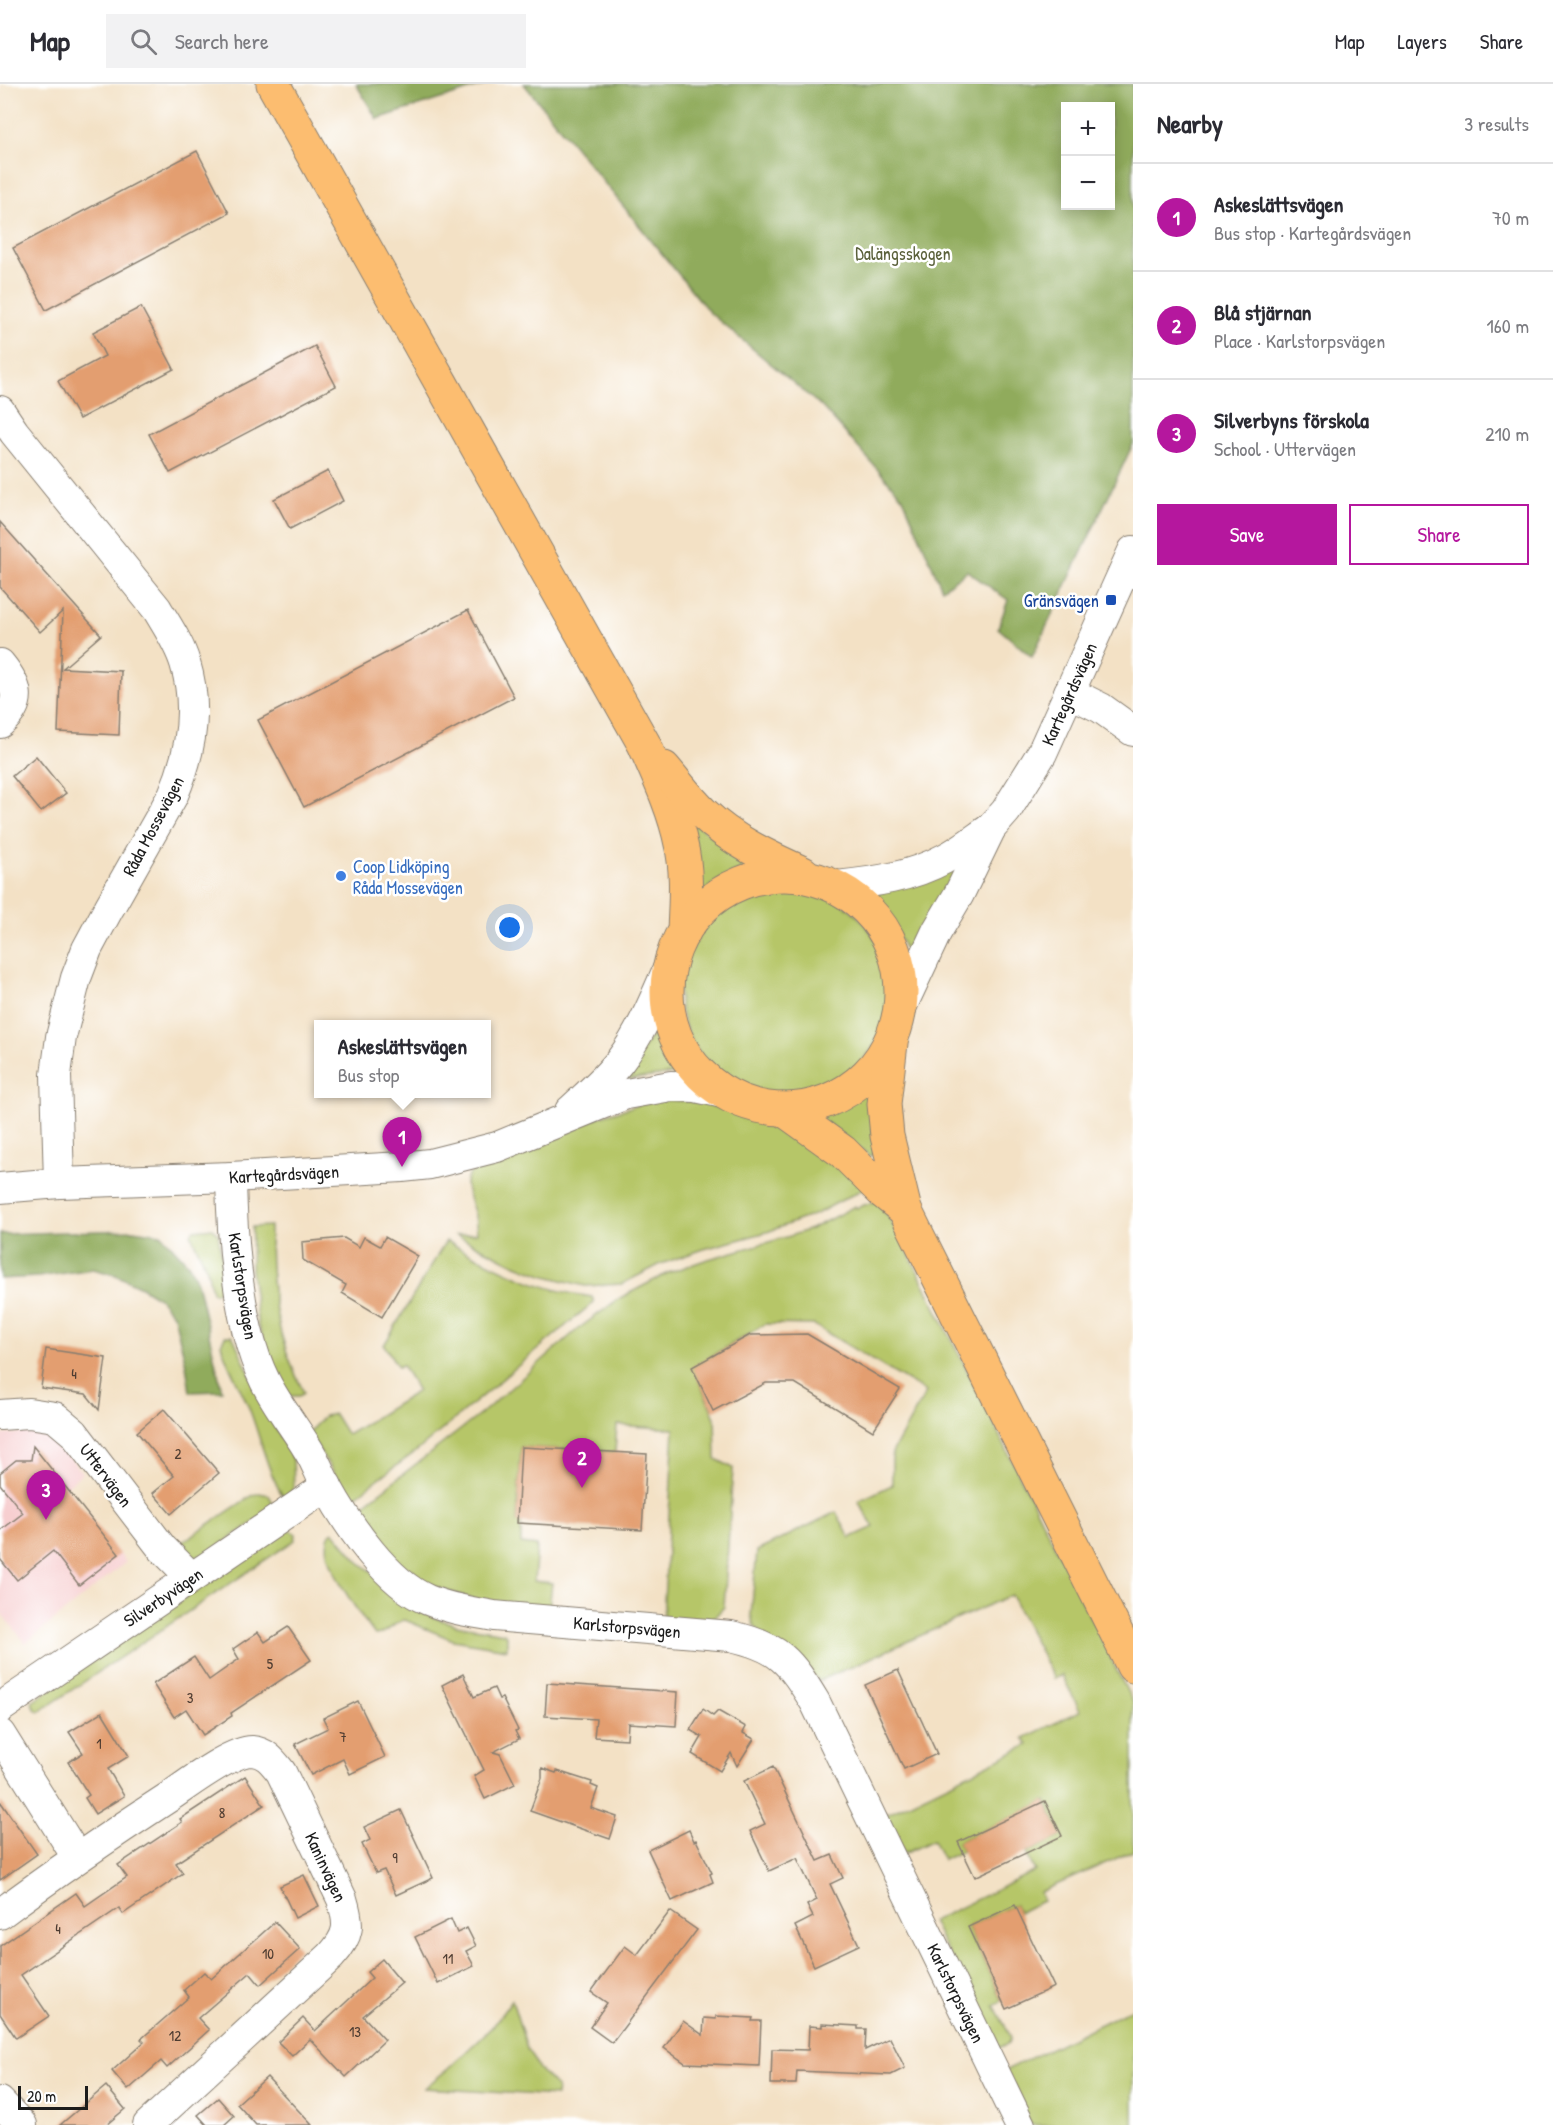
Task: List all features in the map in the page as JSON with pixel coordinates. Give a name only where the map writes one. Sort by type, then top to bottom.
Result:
[{"type":"main road","points":[[273,84],[644,744],[665,792],[681,844],[685,888],[684,932]]},
{"type":"main road","points":[[644,744],[703,813],[723,830],[779,862],[829,883],[872,915],[884,932],[894,951],[901,991],[884,1104],[886,1136],[905,1210],[1133,1666]]},
{"type":"main road","points":[[829,883],[785,875],[751,880],[719,895],[705,906],[684,932],[671,962],[668,998],[670,1017],[676,1036],[697,1070],[711,1083],[728,1094],[754,1105],[783,1109],[822,1102],[856,1084],[883,1055],[896,1025]]},
{"type":"main road","points":[[783,1109],[843,1152],[884,1193],[905,1210]]},
{"type":"street","name":"Råda Mossevägen","points":[[0,411],[157,609],[176,640],[185,663],[193,708],[192,728],[182,774],[173,795],[104,918],[76,978],[61,1037],[56,1075],[59,1183]]},
{"type":"street","name":"Kartegårdsvägen","points":[[829,883],[874,882],[917,872],[945,859],[991,828],[1006,811],[1042,753],[1133,551]]},
{"type":"street","points":[[0,664],[15,686],[16,698],[14,707],[0,723]]},
{"type":"street","points":[[1069,692],[1101,708],[1133,731]]},
{"type":"street","name":"Kartegårdsvägen","points":[[896,1025],[937,931],[959,894],[991,828]]},
{"type":"street","name":"Kartegårdsvägen","points":[[561,1119],[620,1061],[638,1033],[671,962]]},
{"type":"street","name":"Kartegårdsvägen","points":[[0,1188],[59,1183],[231,1177],[430,1164],[497,1147],[626,1094],[671,1086],[696,1087],[728,1094]]},
{"type":"street","name":"Karlstorpsvägen","points":[[231,1177],[240,1292],[250,1341],[265,1381],[313,1458],[342,1511],[383,1567],[396,1580],[426,1599],[447,1607],[494,1616],[731,1636],[763,1644],[778,1653],[791,1665],[815,1702],[1020,2125]]},
{"type":"street","name":"Uttervägen","points":[[0,1415],[29,1413],[55,1417],[74,1433],[162,1548],[191,1577]]},
{"type":"street","name":"Silverbyvägen","points":[[0,1708],[327,1486]]},
{"type":"street","points":[[0,1734],[77,1857]]},
{"type":"street","name":"Kaninvägen","points":[[0,1914],[77,1857],[208,1771],[241,1753],[253,1751],[262,1753],[281,1772],[342,1899],[348,1918],[342,1944],[148,2125]]},
{"type":"street","points":[[0,2102],[22,2125]]},
{"type":"shaded area","points":[[40,1430],[57,1441],[82,1473],[66,1487],[126,1562],[26,1643],[0,1612],[0,1435]]},
{"type":"green space","points":[[356,84],[488,84],[377,119]]},
{"type":"green space","name":"Dalängsskogen","points":[[524,84],[1133,84],[1133,444],[1032,657],[998,628],[1008,600],[967,571],[942,589],[903,498],[822,407],[710,313]]},
{"type":"green space","points":[[696,824],[748,864],[699,895],[691,827]]},
{"type":"green space","points":[[967,865],[913,951],[905,950],[892,922],[871,895]]},
{"type":"green space","points":[[784,886],[804,888],[824,894],[851,910],[865,924],[881,951],[887,971],[889,991],[887,1011],[881,1031],[865,1058],[851,1072],[824,1088],[804,1094],[784,1096],[764,1094],[744,1088],[717,1072],[703,1058],[687,1031],[681,1011],[679,991],[681,971],[687,951],[703,924],[717,910],[744,894],[764,888]]},
{"type":"green space","points":[[658,1027],[663,1029],[672,1052],[687,1072],[620,1081]]},
{"type":"green space","points":[[872,1082],[874,1153],[870,1156],[819,1117],[822,1112],[848,1100]]},
{"type":"green space","points":[[654,1100],[695,1101],[767,1121],[803,1136],[865,1188],[816,1214],[767,1232],[704,1249],[661,1264],[622,1284],[585,1286],[542,1275],[514,1264],[456,1235],[477,1233],[475,1215],[466,1185],[468,1176],[472,1172],[531,1151],[598,1117]]},
{"type":"green space","points":[[876,1201],[888,1216],[907,1250],[1133,1703],[1133,1851],[1040,1892],[1043,1901],[1019,1912],[1015,1905],[968,1927],[1002,2001],[994,2005],[1011,2037],[1009,2043],[995,2050],[932,1921],[1035,1871],[1026,1853],[1062,1836],[1046,1801],[958,1842],[962,1851],[943,1860],[933,1840],[904,1854],[884,1815],[1028,1745],[1024,1738],[1080,1711],[1062,1675],[1054,1679],[1011,1595],[819,1681],[760,1632],[753,1624],[751,1615],[757,1551],[836,1512],[850,1538],[874,1527],[858,1501],[892,1485],[892,1453],[926,1392],[814,1325],[765,1324],[693,1367],[715,1418],[716,1459],[733,1468],[724,1607],[710,1622],[663,1619],[674,1429],[617,1425],[615,1452],[521,1447],[517,1522],[521,1523],[521,1544],[537,1546],[534,1581],[552,1583],[549,1609],[485,1603],[423,1583],[395,1560],[358,1509],[482,1413],[578,1329],[620,1298],[668,1273],[790,1236],[813,1228],[855,1206],[856,1208]]},
{"type":"green space","points":[[270,1226],[271,1271],[276,1312],[286,1351],[304,1393],[299,1396],[286,1394],[258,1326],[251,1270],[252,1227]]},
{"type":"green space","points":[[213,1228],[218,1233],[226,1285],[214,1293],[207,1269],[191,1235],[193,1230]]},
{"type":"green space","points":[[133,1230],[161,1234],[189,1265],[197,1282],[222,1391],[190,1392],[174,1316],[159,1298],[141,1287],[116,1275],[93,1269],[38,1277],[0,1279],[0,1234]]},
{"type":"green space","points":[[446,1241],[516,1276],[551,1289],[592,1297],[594,1302],[418,1450],[351,1499],[308,1433],[324,1416],[334,1414],[347,1435],[418,1391],[402,1365],[398,1367],[384,1345]]},
{"type":"green space","points":[[225,1336],[232,1336],[234,1339],[269,1417],[293,1459],[294,1487],[284,1498],[272,1476],[252,1415],[223,1352],[221,1344]]},
{"type":"green space","points":[[259,1493],[269,1495],[275,1508],[204,1556],[190,1557],[175,1547],[251,1496]]},
{"type":"green space","points":[[288,1528],[296,1534],[295,1540],[39,1712],[34,1708],[32,1702]]},
{"type":"green space","points":[[333,1531],[359,1562],[430,1616],[456,1625],[504,1633],[507,1637],[507,1649],[453,1640],[405,1620],[375,1635],[340,1584],[333,1568],[328,1553],[328,1540]]},
{"type":"green space","points":[[512,2000],[527,2049],[539,2069],[557,2088],[556,2096],[424,2088],[448,2069],[492,2027]]},
{"type":"green space","points":[[1133,2008],[1133,2125],[1030,2125],[1004,2071]]},
{"type":"building","points":[[197,151],[229,213],[46,310],[13,248]]},
{"type":"building","points":[[141,307],[174,369],[79,419],[58,381],[105,356],[93,332]]},
{"type":"building","points":[[315,346],[336,386],[170,473],[149,434]]},
{"type":"building","points":[[328,471],[343,501],[290,529],[274,499]]},
{"type":"building","points":[[0,522],[101,635],[63,668],[121,671],[119,735],[58,732],[63,611],[40,632],[0,587]]},
{"type":"building","points":[[468,610],[514,697],[304,807],[258,720]]},
{"type":"building","points":[[36,756],[66,793],[41,812],[12,776]]},
{"type":"building","points":[[364,1237],[380,1246],[385,1237],[418,1256],[382,1317],[342,1293],[346,1285],[303,1260],[302,1242],[344,1238],[359,1247]]},
{"type":"building","points":[[807,1334],[900,1389],[873,1431],[795,1383],[766,1383],[713,1411],[692,1367],[750,1335]]},
{"type":"building","points":[[46,1349],[106,1358],[99,1410],[86,1394],[41,1388]]},
{"type":"building","points":[[164,1409],[219,1473],[171,1514],[153,1493],[174,1476],[137,1432]]},
{"type":"building","points":[[33,1446],[119,1554],[79,1585],[53,1551],[17,1580],[0,1559],[0,1531],[23,1513],[0,1484],[0,1473],[16,1460],[31,1460]]},
{"type":"building","points":[[521,1447],[647,1454],[642,1530],[517,1523]]},
{"type":"building","points":[[288,1627],[311,1660],[231,1713],[232,1716],[203,1735],[186,1709],[174,1717],[153,1684],[194,1657],[209,1680],[239,1659],[233,1649],[258,1632],[265,1642]]},
{"type":"building","points":[[898,1670],[937,1754],[904,1769],[865,1685]]},
{"type":"building","points":[[463,1674],[474,1697],[494,1688],[499,1699],[502,1698],[518,1730],[515,1731],[519,1739],[493,1752],[500,1754],[515,1784],[485,1799],[474,1776],[484,1770],[442,1685]]},
{"type":"building","points":[[547,1683],[678,1692],[676,1726],[628,1723],[627,1739],[594,1737],[596,1719],[545,1716]]},
{"type":"building","points":[[358,1701],[385,1757],[350,1774],[343,1759],[311,1775],[295,1744],[328,1728],[323,1718]]},
{"type":"building","points":[[703,1709],[713,1716],[718,1711],[746,1727],[743,1733],[754,1739],[737,1766],[731,1753],[720,1771],[692,1754],[702,1737],[690,1730]]},
{"type":"building","points":[[102,1712],[129,1756],[108,1769],[124,1796],[95,1814],[85,1798],[89,1795],[68,1762],[83,1753],[69,1732]]},
{"type":"building","points":[[773,1767],[818,1861],[832,1855],[843,1878],[830,1884],[859,1945],[814,1966],[795,1926],[813,1917],[807,1905],[817,1900],[797,1858],[769,1871],[750,1831],[765,1824],[744,1781]]},
{"type":"building","points":[[542,1768],[592,1782],[591,1785],[598,1788],[591,1808],[617,1817],[610,1839],[530,1811],[542,1778]]},
{"type":"building","points":[[245,1776],[264,1805],[176,1863],[183,1873],[123,1914],[119,1908],[21,1975],[49,2016],[16,2038],[0,2014],[0,1946],[76,1893],[85,1906],[127,1877],[118,1865],[182,1822],[180,1819]]},
{"type":"building","points":[[0,1801],[37,1854],[0,1880]]},
{"type":"building","points":[[1045,1801],[1062,1836],[975,1877],[958,1842]]},
{"type":"building","points":[[401,1810],[433,1878],[396,1895],[384,1870],[376,1873],[362,1844],[370,1840],[364,1827]]},
{"type":"building","points":[[689,1830],[712,1873],[710,1874],[713,1882],[672,1901],[648,1850]]},
{"type":"building","points":[[304,1875],[319,1906],[295,1918],[280,1886]]},
{"type":"building","points":[[1015,1905],[1054,1987],[1006,2009],[968,1927]]},
{"type":"building","points":[[670,1911],[697,1930],[612,2043],[590,2027],[607,2003],[591,1992],[625,1946],[637,1955]]},
{"type":"building","points":[[451,1919],[457,1933],[467,1928],[476,1946],[466,1951],[474,1966],[438,1984],[415,1937]]},
{"type":"building","points":[[275,1922],[300,1949],[260,1985],[250,1973],[198,2018],[209,2030],[167,2068],[161,2061],[128,2090],[112,2071],[144,2042],[141,2039],[189,1997],[184,1990],[204,1972],[211,1979]]},
{"type":"building","points":[[382,1959],[402,1983],[363,2016],[385,2040],[346,2077],[310,2039],[292,2056],[278,2042],[303,2018],[315,2031],[372,1978],[367,1972]]},
{"type":"building","points":[[716,2016],[753,2018],[752,2021],[761,2021],[759,2066],[685,2063],[664,2048],[683,2021],[703,2035],[704,2018],[716,2019]]},
{"type":"building","points":[[822,2024],[858,2026],[858,2029],[866,2029],[865,2050],[890,2038],[905,2068],[891,2075],[797,2071],[796,2084],[771,2084],[772,2049],[808,2050],[809,2026],[822,2027]]},
{"type":"building","points":[[267,2077],[312,2125],[256,2125],[237,2104]]},
{"type":"building","points":[[106,2086],[125,2109],[106,2125],[60,2125]]},
{"type":"building","points":[[218,2098],[234,2116],[224,2125],[207,2125],[198,2115]]},
{"type":"place","name":"Gränsvägen","points":[[1111,600]]},
{"type":"place","name":"Coop Lidköping Råda Mossevägen","points":[[341,876]]},
{"type":"place","name":"Askeslättsvägen","points":[[402,1167]]},
{"type":"place","name":"Blå stjärnan","points":[[582,1488]]},
{"type":"place","name":"Silverbyns förskola","points":[[46,1520]]}]
